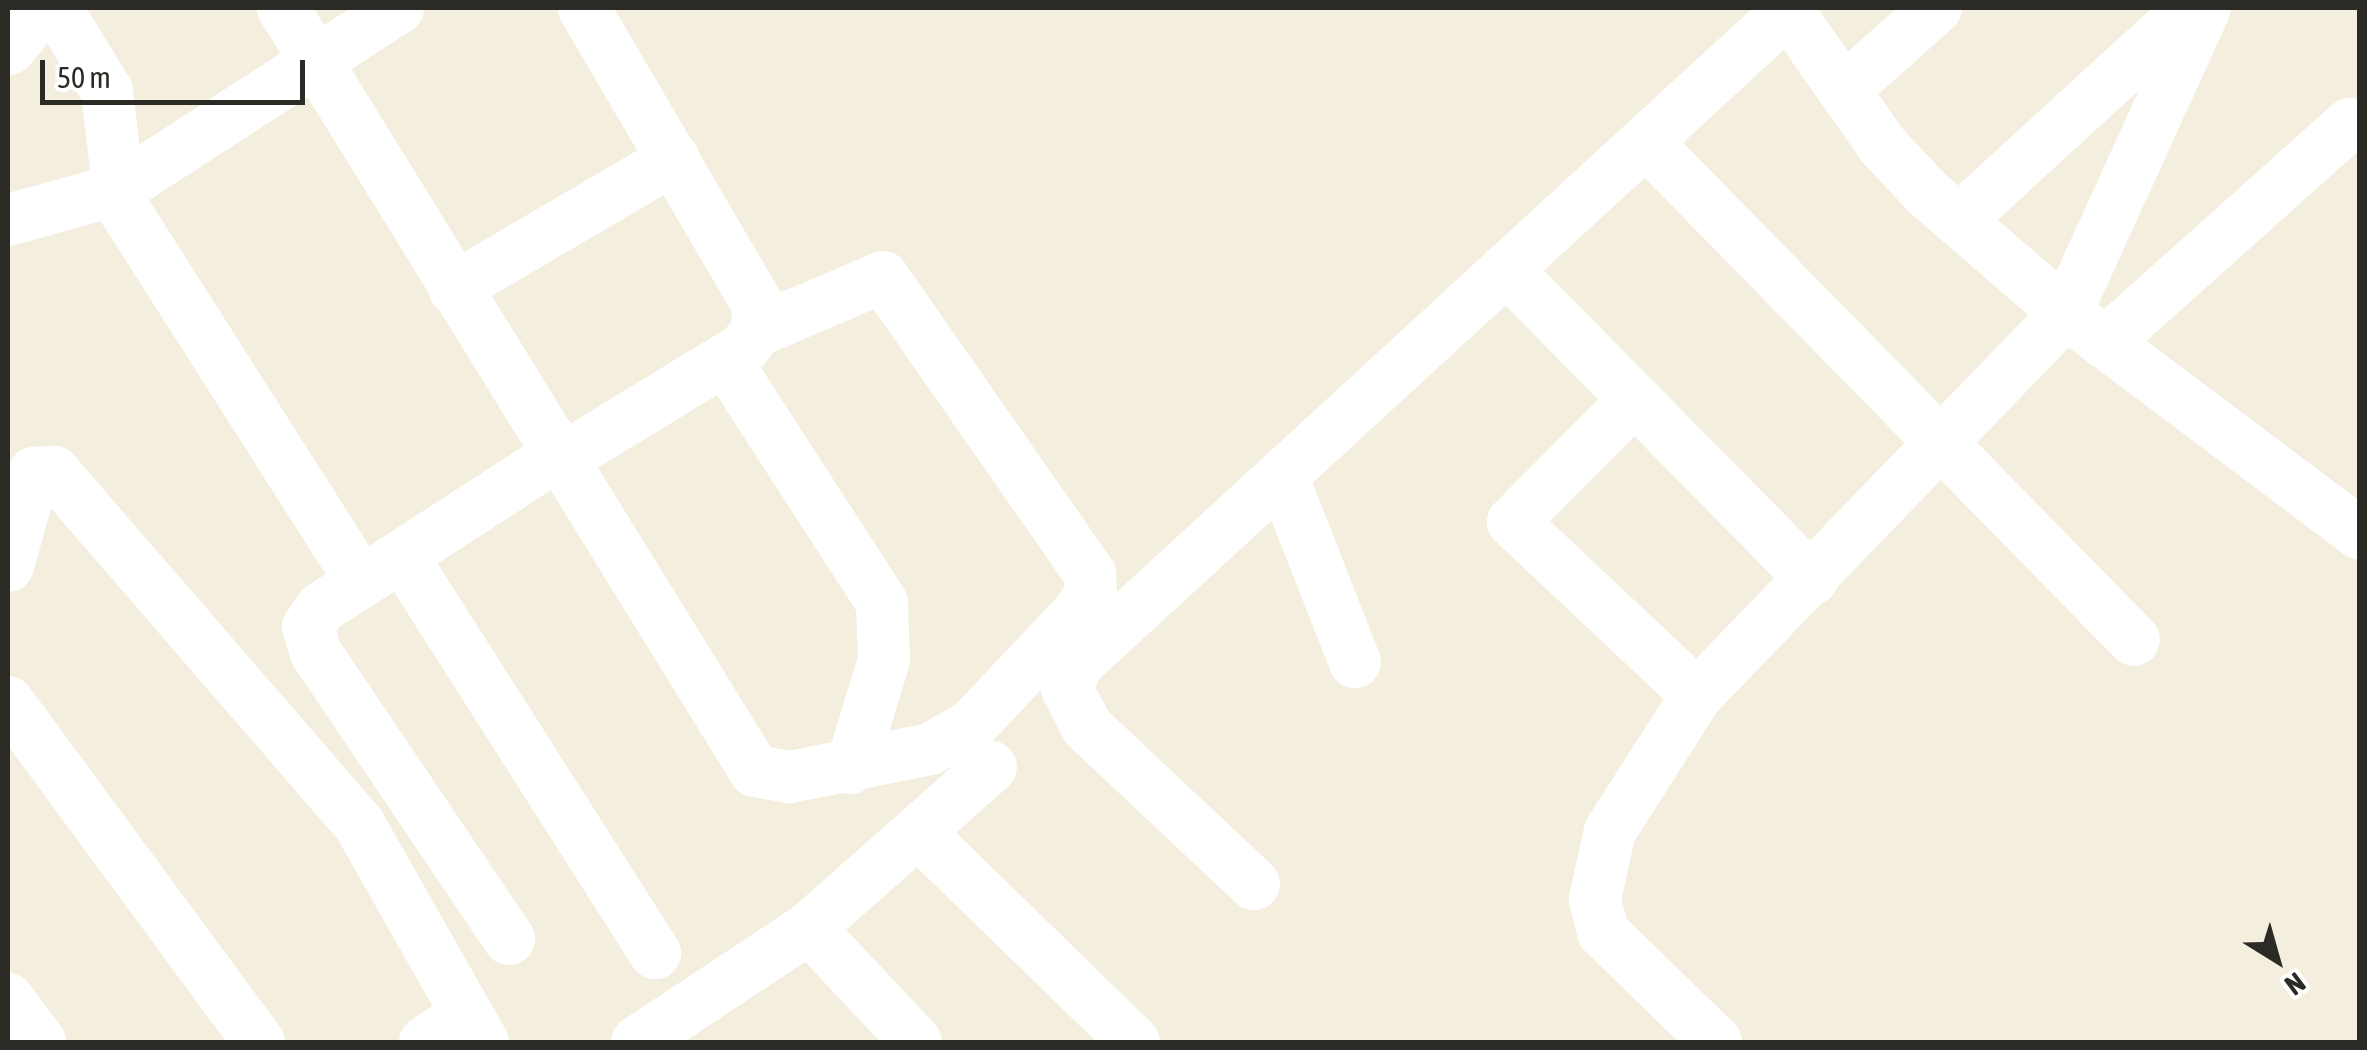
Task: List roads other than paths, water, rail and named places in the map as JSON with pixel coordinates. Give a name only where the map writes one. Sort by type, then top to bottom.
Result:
[{"type":"main road","points":[[8,47],[40,8]]},
{"type":"street","points":[[56,8],[106,91],[119,147],[118,190],[655,954]]},
{"type":"street","points":[[283,8],[558,458],[755,770],[790,777],[851,768],[930,749],[972,725],[1080,612],[1090,574],[883,277],[741,346],[558,458],[381,569],[308,626],[316,653],[509,939]]},
{"type":"street","points":[[8,220],[118,190],[398,8]]},
{"type":"street","points":[[584,8],[758,305],[741,346]]},
{"type":"street","points":[[1844,90],[1936,8]]},
{"type":"street","points":[[1960,220],[2190,8]]},
{"type":"street","points":[[2085,328],[2205,8]]},
{"type":"street","points":[[1254,884],[1087,727],[1067,689],[1077,664],[1787,9],[1883,146],[1960,220],[2085,328],[2360,534]]},
{"type":"street","points":[[1716,1042],[1603,932],[1595,900],[1610,831],[1697,694],[1943,447],[2085,328],[2350,124]]},
{"type":"street","points":[[1646,142],[2134,640]]},
{"type":"street","points":[[454,288],[674,158]]},
{"type":"street","points":[[1506,270],[1812,579]]},
{"type":"street","points":[[741,346],[882,604],[884,660],[851,768]]},
{"type":"street","points":[[1635,399],[1513,522],[1697,694]]},
{"type":"street","points":[[8,566],[34,473],[54,472],[358,824],[475,1028],[425,1042]]},
{"type":"street","points":[[1282,476],[1354,662]]},
{"type":"street","points":[[8,702],[259,1042]]},
{"type":"street","points":[[665,1036],[809,928],[991,767]]},
{"type":"street","points":[[919,833],[1134,1042]]},
{"type":"street","points":[[809,928],[916,1042]]},
{"type":"street","points":[[8,999],[40,1042]]}]
